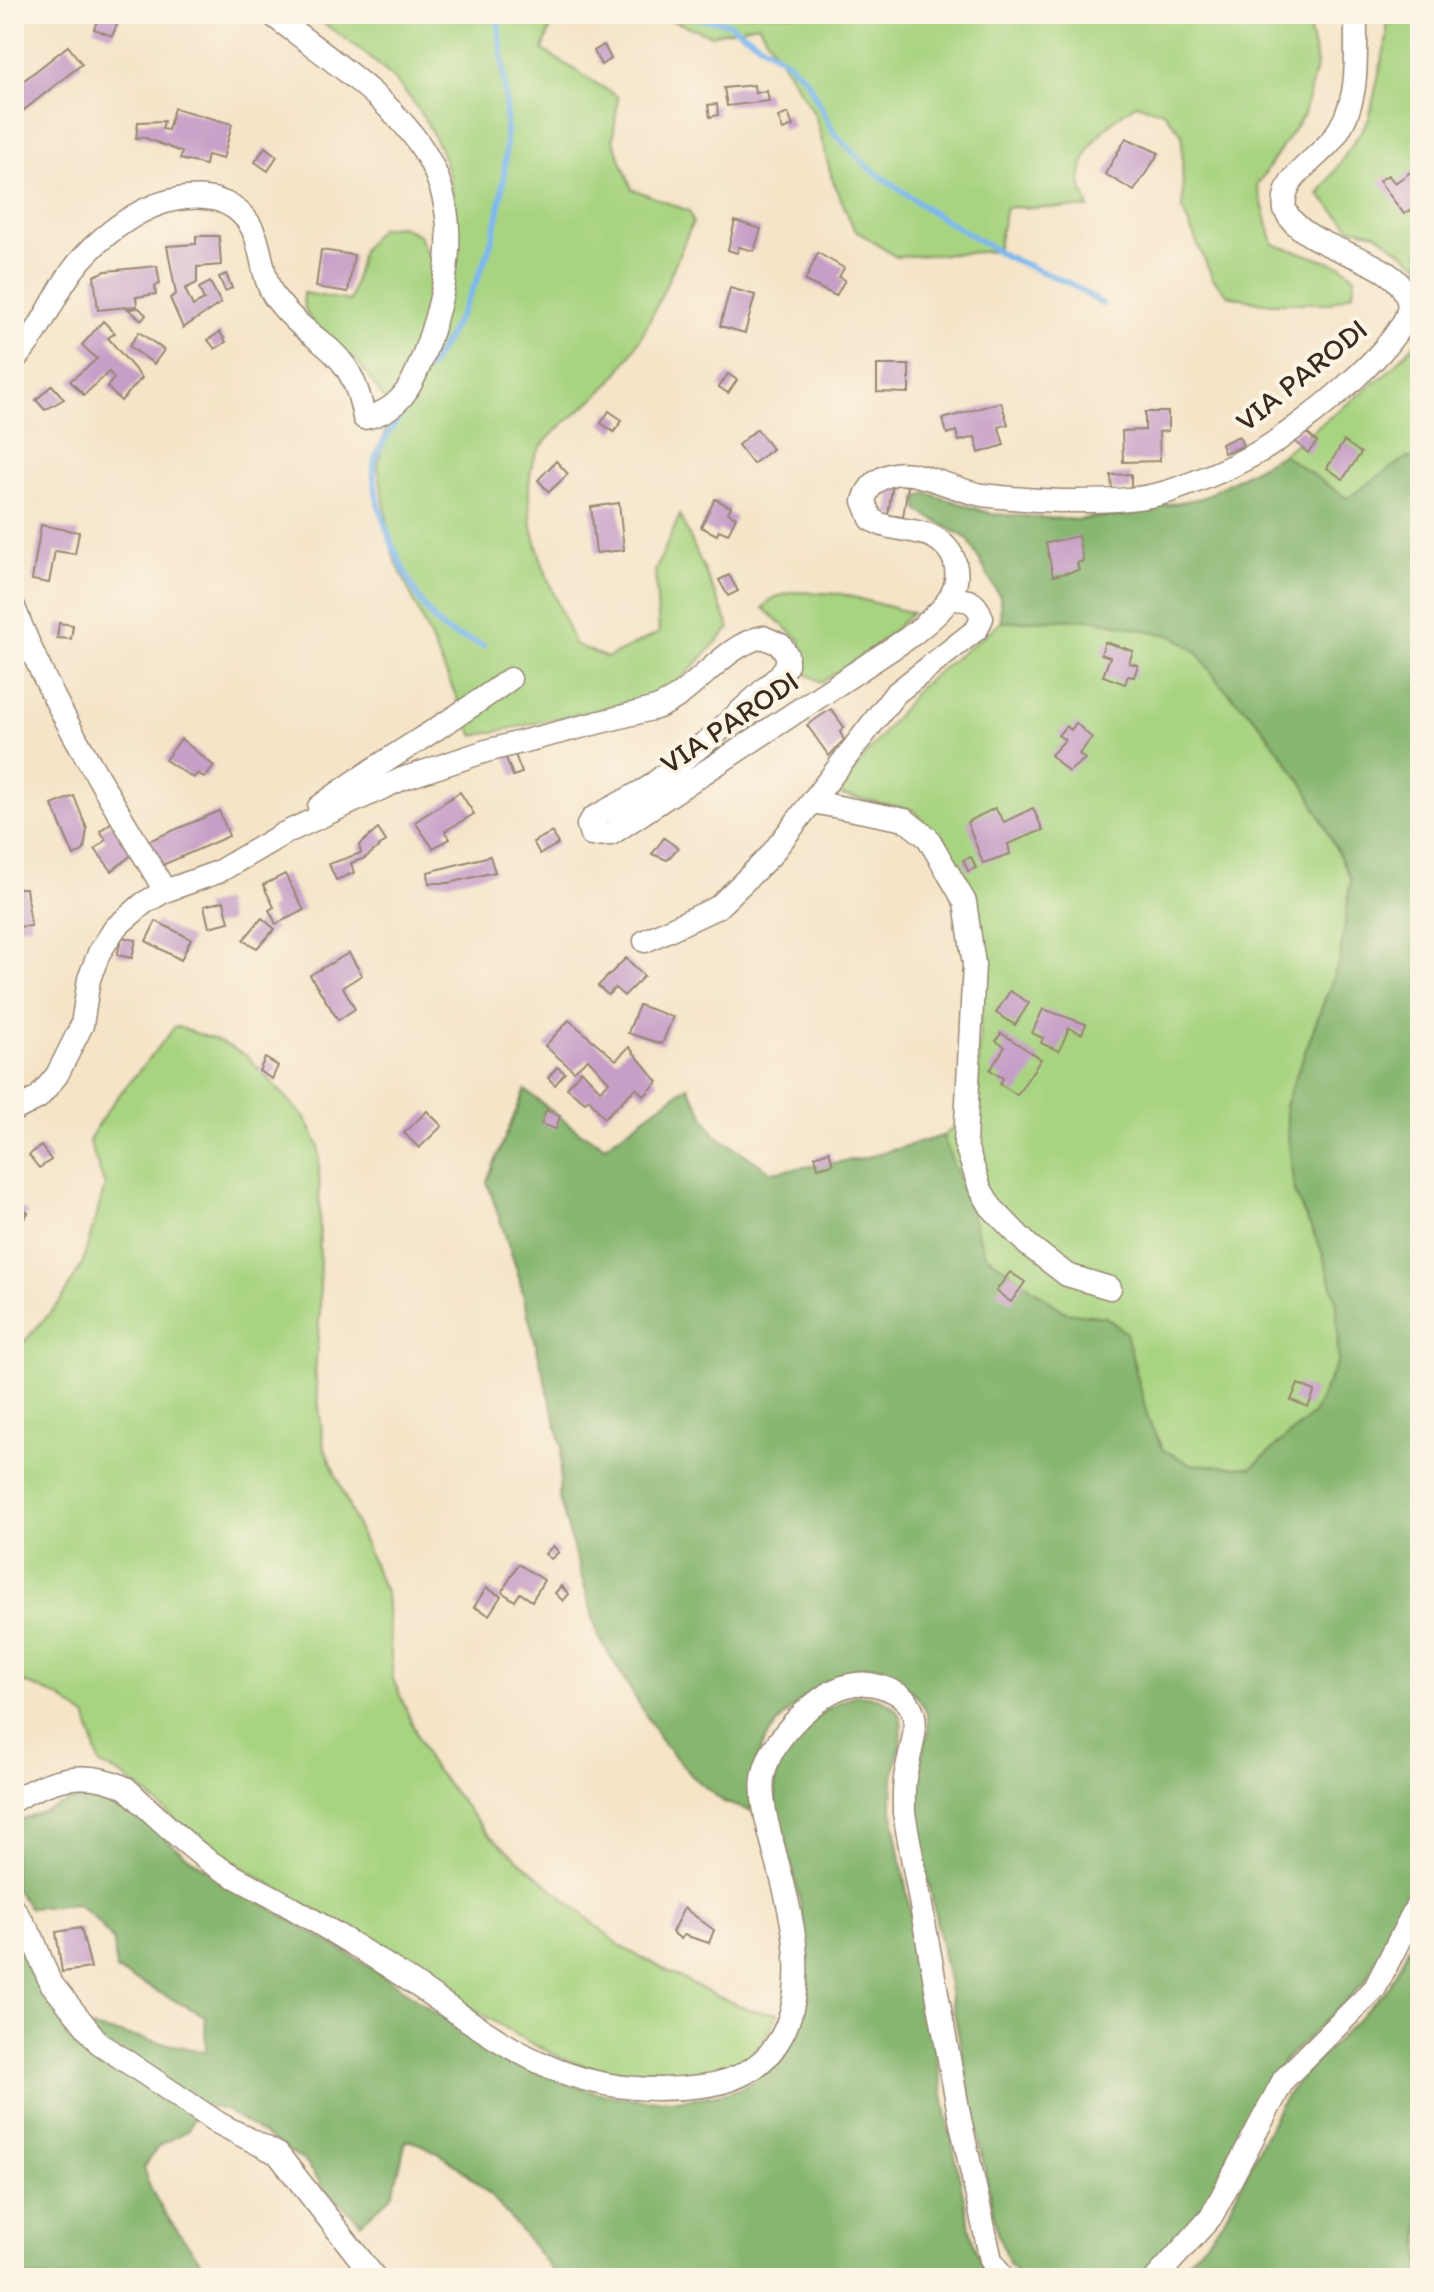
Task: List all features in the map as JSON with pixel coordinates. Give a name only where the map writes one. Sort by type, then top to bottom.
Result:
[{"type":"street","points":[[14,360],[48,316],[65,282],[114,230],[172,199],[218,199],[249,222],[276,298],[344,362],[358,385],[364,418],[378,416],[397,404],[414,382],[435,322],[446,278],[448,223],[441,180],[420,143],[389,106],[271,14]]},
{"type":"street","name":"VIA PARODI","points":[[14,1110],[38,1098],[72,1050],[82,1025],[89,979],[99,953],[115,928],[135,909],[165,891],[218,872],[283,834],[402,779],[669,703],[756,638],[770,638],[781,645],[787,655],[784,671],[744,710],[648,788],[593,818],[588,825],[591,835],[611,834],[908,638],[949,599],[957,574],[947,548],[930,535],[876,523],[867,514],[867,493],[881,478],[897,473],[980,494],[1060,501],[1123,499],[1166,492],[1224,469],[1282,437],[1346,384],[1397,335],[1409,309],[1408,298],[1399,282],[1303,232],[1288,218],[1283,202],[1288,184],[1332,140],[1349,109],[1357,79],[1356,15]]},
{"type":"street","points":[[645,941],[718,907],[770,856],[895,694],[977,629],[982,618],[978,606],[968,599],[949,599]]},
{"type":"street","points":[[14,607],[26,639],[68,720],[165,891]]},
{"type":"street","points":[[283,834],[352,783],[461,716],[510,679]]},
{"type":"street","points":[[813,802],[905,820],[928,838],[965,902],[974,964],[965,1143],[980,1188],[991,1207],[1028,1245],[1067,1275],[1110,1288]]},
{"type":"street","points":[[14,1800],[54,1781],[73,1777],[110,1780],[126,1788],[207,1859],[381,1962],[528,2058],[590,2081],[631,2090],[670,2090],[723,2083],[745,2075],[770,2052],[788,2022],[794,1983],[791,1908],[762,1790],[766,1766],[776,1747],[794,1723],[832,1692],[860,1683],[892,1691],[914,1714],[917,1730],[905,1775],[904,1813],[960,2119],[991,2260],[1003,2278]]},
{"type":"street","points":[[1156,2278],[1211,2217],[1284,2079],[1375,1988],[1420,1899]]},
{"type":"street","points":[[14,1909],[33,1939],[50,1982],[99,2043],[218,2123],[278,2154],[375,2278]]},
{"type":"green space","points":[[309,14],[555,14],[543,50],[618,97],[613,139],[632,189],[689,211],[693,222],[642,335],[600,393],[544,443],[533,462],[529,485],[533,532],[574,644],[607,658],[659,633],[655,571],[680,515],[730,628],[676,685],[634,702],[474,736],[393,555],[378,466],[390,408],[361,366],[314,323],[304,305],[303,293],[350,301],[362,250],[380,228],[400,226],[419,235],[426,252],[436,257],[457,233],[450,179],[438,145],[411,99],[376,62]]},
{"type":"green space","points":[[653,14],[1306,14],[1317,63],[1304,114],[1257,185],[1273,244],[1342,266],[1355,277],[1353,293],[1331,303],[1263,303],[1228,295],[1213,279],[1183,211],[1182,134],[1164,112],[1136,104],[1108,125],[1087,154],[1081,181],[1089,208],[1006,207],[997,251],[896,257],[854,229],[832,178],[815,115],[758,24],[711,35]]},
{"type":"green space","points":[[1387,14],[1420,14],[1420,265],[1376,233],[1351,228],[1319,195],[1369,119],[1387,38]]},
{"type":"green space","points":[[1420,338],[1420,1866],[1412,1890],[1366,1981],[1285,2060],[1263,2088],[1200,2213],[1139,2278],[1022,2278],[1010,2265],[997,2232],[915,1811],[917,1774],[928,1729],[926,1710],[904,1685],[886,1676],[867,1673],[848,1675],[829,1682],[796,1705],[769,1735],[759,1753],[754,1772],[751,1811],[724,1802],[696,1780],[662,1742],[599,1637],[559,1498],[562,1446],[517,1270],[487,1181],[525,1090],[579,1132],[605,1146],[688,1086],[714,1134],[771,1172],[861,1159],[943,1136],[976,1108],[984,942],[968,879],[946,845],[913,810],[836,794],[920,686],[1001,622],[1000,597],[968,539],[919,511],[917,498],[927,493],[992,514],[1077,520],[1202,498],[1282,454],[1386,374]]},
{"type":"green space","points":[[1282,454],[1347,498],[1407,457],[1420,461],[1420,1866],[1412,1890],[1366,1981],[1285,2060],[1263,2088],[1200,2213],[1168,2253],[1139,2278],[1022,2278],[1010,2265],[997,2232],[915,1811],[917,1774],[928,1729],[926,1710],[904,1685],[886,1676],[867,1673],[848,1675],[829,1682],[796,1705],[769,1735],[759,1753],[754,1772],[751,1811],[724,1802],[696,1780],[662,1742],[599,1637],[559,1498],[562,1446],[517,1270],[487,1181],[525,1090],[579,1132],[605,1146],[688,1086],[714,1134],[771,1172],[861,1159],[943,1136],[985,1254],[1065,1312],[1106,1317],[1126,1333],[1149,1422],[1163,1450],[1191,1464],[1251,1468],[1313,1414],[1338,1361],[1337,1303],[1321,1249],[1294,1192],[1285,1105],[1340,959],[1351,879],[1306,788],[1259,723],[1219,683],[1197,652],[1174,636],[1092,619],[1001,622],[1000,597],[968,539],[919,511],[917,498],[927,493],[992,514],[1077,520],[1118,516],[1202,498]]},
{"type":"green space","points":[[793,592],[842,594],[912,613],[873,649],[821,682],[801,671],[800,640],[763,608],[773,598]]},
{"type":"green space","points":[[175,1026],[221,1042],[247,1056],[305,1118],[319,1146],[320,1310],[315,1374],[324,1447],[386,1595],[393,1679],[428,1761],[487,1833],[623,1948],[752,2011],[778,2013],[753,2053],[732,2067],[704,2074],[637,2079],[569,2061],[507,2030],[390,1954],[197,1837],[127,1779],[100,1765],[87,1718],[59,1697],[14,1678],[14,1353],[59,1303],[82,1265],[105,1186],[89,1141],[117,1097]]},
{"type":"green space","points":[[856,1695],[888,1702],[900,1719],[902,1730],[893,1777],[892,1810],[949,2128],[974,2246],[989,2278],[557,2278],[490,2196],[449,2160],[428,2147],[406,2140],[393,2194],[361,2223],[325,2190],[306,2162],[226,2110],[199,2105],[188,2130],[158,2147],[143,2168],[164,2212],[213,2278],[14,2278],[14,1923],[73,2024],[206,2052],[205,2016],[116,1970],[114,1942],[93,1916],[76,1904],[30,1908],[14,1888],[14,1822],[86,1795],[110,1791],[193,1860],[379,1973],[485,2045],[549,2077],[582,2089],[651,2100],[687,2099],[725,2093],[752,2082],[785,2051],[800,2024],[806,1995],[806,1947],[799,1899],[781,1830],[775,1796],[776,1778],[780,1762],[799,1733],[826,1710]]},
{"type":"green space","points":[[1420,1924],[1420,2278],[1173,2278],[1222,2223],[1281,2103],[1301,2077],[1389,1987]]},
{"type":"building","points":[[100,14],[122,14],[112,36],[94,29]]},
{"type":"building","points":[[604,45],[611,59],[601,65],[594,51]]},
{"type":"building","points":[[68,46],[82,64],[14,118],[14,88]]},
{"type":"building","points":[[754,85],[755,93],[767,91],[769,101],[727,106],[724,88]]},
{"type":"building","points":[[717,104],[718,115],[710,117],[708,105]]},
{"type":"building","points":[[174,108],[232,124],[223,159],[207,155],[205,165],[180,159],[182,152],[143,137],[136,138],[138,122],[164,121],[162,129],[168,130]]},
{"type":"building","points":[[788,113],[793,126],[783,130],[778,117]]},
{"type":"building","points":[[1126,138],[1159,153],[1134,191],[1105,174]]},
{"type":"building","points":[[265,147],[277,156],[268,171],[255,162]]},
{"type":"building","points":[[1418,167],[1420,205],[1404,214],[1379,181],[1388,175],[1395,183]]},
{"type":"building","points":[[735,221],[761,229],[754,251],[739,247],[737,253],[728,250]]},
{"type":"building","points":[[196,236],[219,236],[221,265],[197,267],[197,283],[185,289],[193,306],[204,300],[199,288],[210,282],[221,303],[183,328],[170,298],[176,294],[167,246],[196,244]]},
{"type":"building","points":[[321,250],[354,255],[348,292],[316,287]]},
{"type":"building","points":[[818,253],[844,268],[839,277],[845,280],[836,296],[805,281]]},
{"type":"building","points":[[157,266],[160,284],[155,286],[156,294],[136,297],[137,306],[98,310],[94,276],[106,271]]},
{"type":"building","points":[[226,274],[232,288],[225,291],[219,277]]},
{"type":"building","points":[[730,288],[755,295],[745,333],[720,326]]},
{"type":"building","points":[[139,308],[146,315],[142,320],[128,309]]},
{"type":"building","points":[[103,321],[115,333],[108,338],[142,378],[121,401],[107,387],[114,378],[109,372],[84,395],[70,381],[97,359],[82,345]]},
{"type":"building","points":[[139,332],[164,350],[154,364],[129,346]]},
{"type":"building","points":[[220,332],[226,342],[215,349],[208,340]]},
{"type":"building","points":[[877,365],[909,365],[909,393],[877,392]]},
{"type":"building","points":[[728,374],[737,380],[728,393],[719,387]]},
{"type":"building","points":[[52,385],[64,399],[45,410],[36,400]]},
{"type":"building","points":[[1001,402],[1008,424],[999,427],[1004,445],[979,453],[975,437],[959,441],[956,431],[947,434],[943,419]]},
{"type":"building","points":[[609,411],[622,420],[614,432],[601,423]]},
{"type":"building","points":[[1145,412],[1168,412],[1168,431],[1159,432],[1160,461],[1123,462],[1122,431],[1145,430]]},
{"type":"building","points":[[1301,428],[1317,442],[1308,453],[1290,437]]},
{"type":"building","points":[[757,429],[772,449],[753,464],[738,445]]},
{"type":"building","points":[[1239,436],[1243,446],[1224,453],[1221,444]]},
{"type":"building","points":[[1344,441],[1361,453],[1343,479],[1327,468]]},
{"type":"building","points":[[556,461],[568,474],[549,492],[538,480]]},
{"type":"building","points":[[1131,474],[1131,490],[1112,490],[1111,475]]},
{"type":"building","points":[[893,483],[908,486],[903,517],[888,515]]},
{"type":"building","points":[[715,499],[731,507],[728,513],[736,517],[728,534],[719,530],[717,535],[701,527]]},
{"type":"building","points":[[619,503],[624,550],[596,553],[591,507]]},
{"type":"building","points":[[41,525],[79,532],[75,554],[55,551],[49,583],[32,580]]},
{"type":"building","points":[[1078,536],[1083,561],[1077,563],[1079,570],[1053,576],[1046,543]]},
{"type":"building","points":[[729,575],[738,591],[728,596],[719,580]]},
{"type":"building","points":[[59,623],[73,625],[71,639],[57,638]]},
{"type":"building","points":[[1105,642],[1133,651],[1129,663],[1138,665],[1134,677],[1128,676],[1125,684],[1103,676],[1110,657],[1101,654]]},
{"type":"building","points":[[831,709],[844,727],[840,732],[844,740],[829,756],[807,725]]},
{"type":"building","points":[[1076,723],[1092,738],[1079,754],[1085,759],[1068,772],[1051,755],[1065,740],[1058,735],[1066,726],[1071,730]]},
{"type":"building","points":[[181,739],[214,766],[205,778],[198,773],[193,778],[165,760]]},
{"type":"building","points":[[514,752],[522,773],[513,776],[505,755]]},
{"type":"building","points":[[460,792],[474,814],[445,831],[450,839],[433,848],[415,822]]},
{"type":"building","points":[[74,796],[87,829],[84,850],[74,856],[52,805]]},
{"type":"building","points":[[995,808],[1004,822],[1033,808],[1043,830],[1008,844],[1010,854],[983,863],[967,822]]},
{"type":"building","points":[[219,811],[229,836],[156,868],[146,842]]},
{"type":"building","points":[[112,822],[134,853],[112,871],[95,849],[106,840],[100,831]]},
{"type":"building","points":[[378,829],[386,841],[365,858],[351,863],[354,873],[336,880],[329,864],[361,853],[359,845]]},
{"type":"building","points":[[552,832],[558,844],[540,854],[533,842]]},
{"type":"building","points":[[664,838],[678,848],[667,860],[652,854]]},
{"type":"building","points":[[490,856],[495,872],[449,883],[429,883],[428,872]]},
{"type":"building","points":[[971,857],[976,868],[968,871],[963,860]]},
{"type":"building","points":[[285,874],[304,910],[276,924],[269,910],[274,907],[263,885]]},
{"type":"building","points":[[14,888],[26,888],[31,926],[14,927]]},
{"type":"building","points":[[224,901],[229,922],[209,927],[204,906]]},
{"type":"building","points":[[262,918],[275,929],[257,948],[243,940]]},
{"type":"building","points":[[156,921],[191,939],[181,960],[146,941]]},
{"type":"building","points":[[122,937],[136,940],[132,958],[117,955]]},
{"type":"building","points":[[349,953],[362,975],[343,987],[355,1009],[338,1020],[310,975]]},
{"type":"building","points":[[626,958],[644,976],[624,996],[615,988],[608,995],[598,986]]},
{"type":"building","points":[[1010,991],[1029,1003],[1015,1025],[996,1013]]},
{"type":"building","points":[[639,1005],[673,1017],[662,1044],[628,1033]]},
{"type":"building","points":[[1043,1009],[1086,1024],[1082,1034],[1069,1028],[1059,1051],[1041,1043],[1043,1038],[1032,1033]]},
{"type":"building","points":[[569,1020],[616,1060],[629,1047],[658,1082],[644,1096],[636,1088],[604,1118],[589,1099],[585,1102],[567,1088],[581,1070],[600,1090],[609,1082],[588,1059],[574,1071],[545,1046]]},
{"type":"building","points":[[1001,1033],[1041,1059],[1017,1095],[1000,1084],[1003,1078],[990,1070],[1005,1047],[996,1041]]},
{"type":"building","points":[[265,1058],[278,1066],[272,1079],[259,1071]]},
{"type":"building","points":[[557,1067],[565,1073],[555,1085],[548,1078]]},
{"type":"building","points":[[546,1110],[560,1116],[556,1129],[541,1124]]},
{"type":"building","points":[[427,1111],[442,1126],[419,1148],[404,1133]]},
{"type":"building","points":[[41,1146],[51,1160],[39,1168],[29,1155]]},
{"type":"building","points":[[829,1151],[833,1164],[818,1168],[815,1156]]},
{"type":"building","points":[[14,1203],[28,1213],[14,1233]]},
{"type":"building","points":[[1010,1272],[1025,1282],[1011,1302],[996,1291]]},
{"type":"building","points":[[1298,1384],[1315,1391],[1308,1407],[1291,1400]]},
{"type":"building","points":[[553,1546],[559,1552],[551,1559],[545,1554]]},
{"type":"building","points":[[518,1564],[544,1580],[532,1601],[520,1593],[515,1601],[502,1592]]},
{"type":"building","points":[[561,1586],[569,1594],[563,1601],[555,1593]]},
{"type":"building","points":[[486,1588],[501,1596],[489,1615],[474,1607]]},
{"type":"building","points":[[684,1908],[714,1930],[709,1943],[684,1935],[681,1939],[672,1932]]},
{"type":"building","points":[[81,1928],[91,1968],[62,1972],[56,1932]]},
{"type":"waterway","points":[[428,370],[473,290],[487,256],[499,212],[506,155],[506,98],[497,14]]},
{"type":"waterway","points":[[675,14],[728,23],[788,62],[807,80],[835,134],[869,168],[930,211],[1005,256],[1071,284],[1102,304]]},
{"type":"waterway","points":[[408,404],[376,457],[374,473],[383,519],[404,571],[429,613],[445,630],[483,646]]}]
